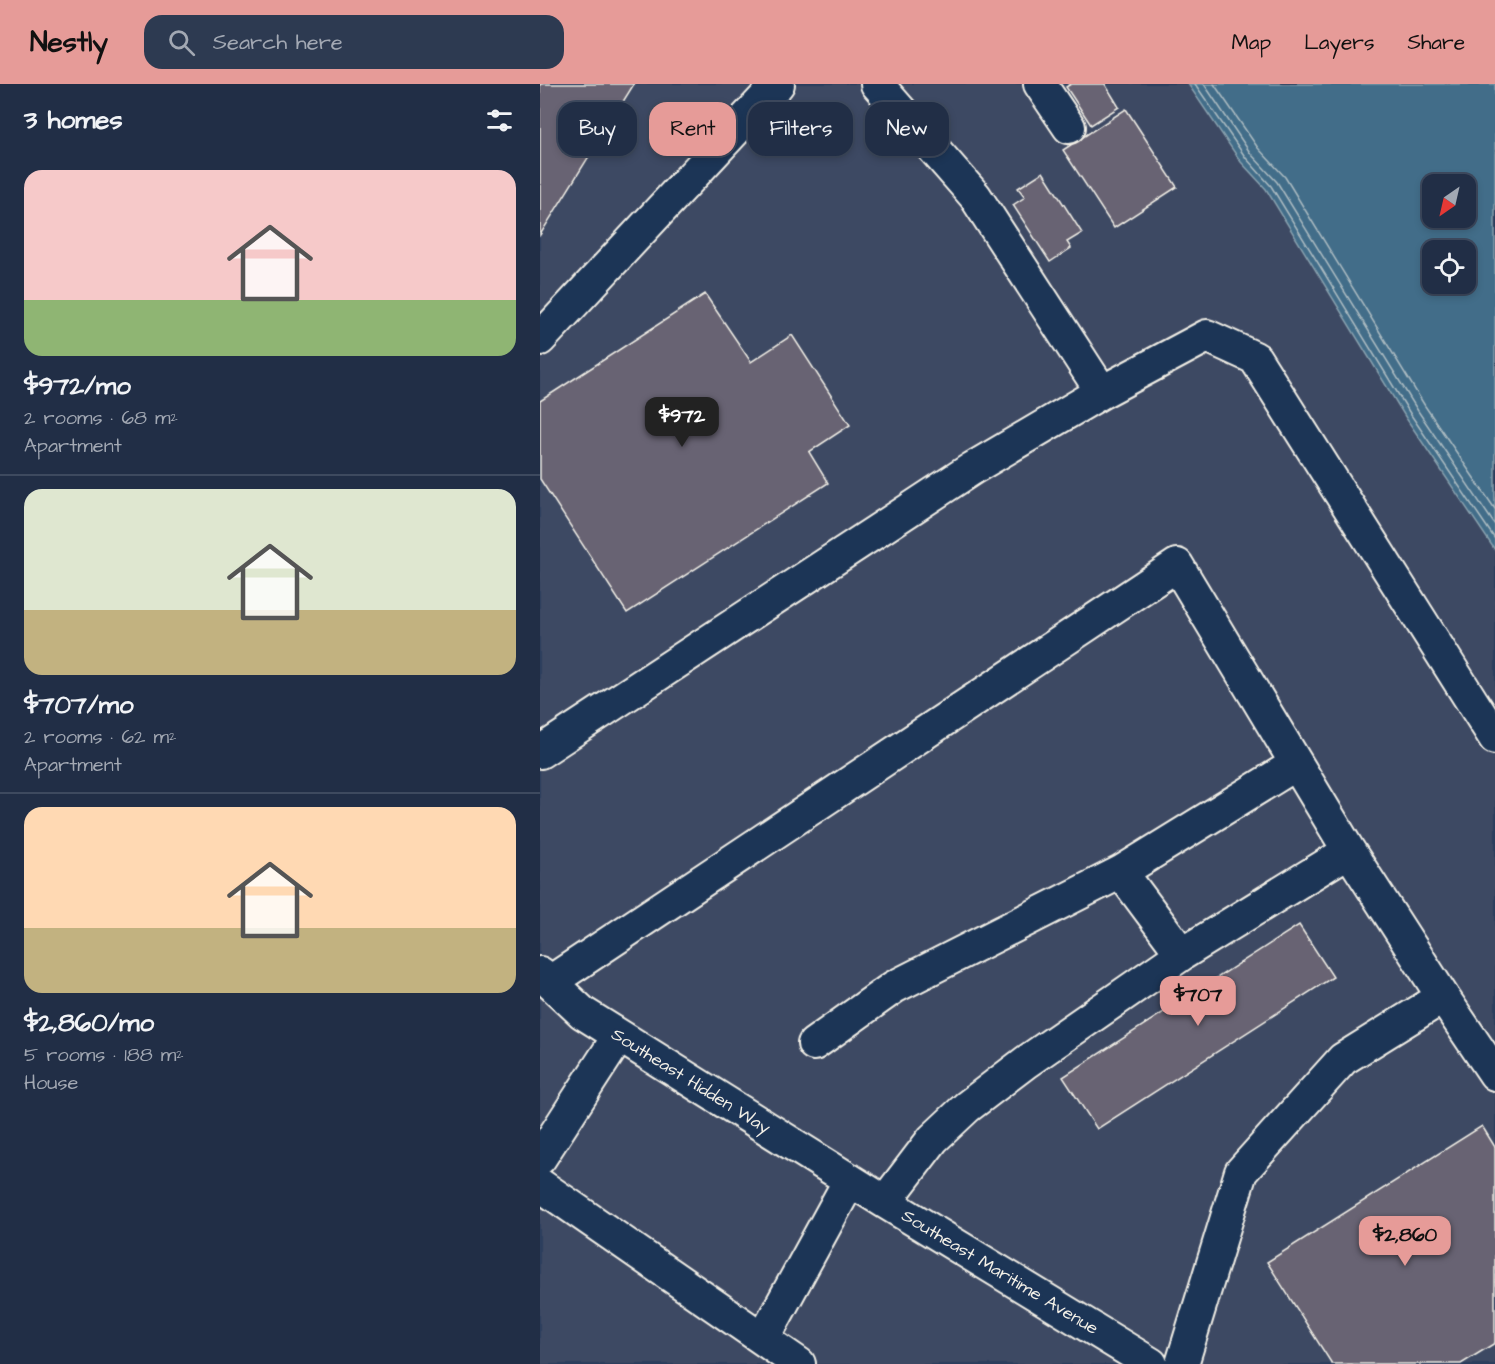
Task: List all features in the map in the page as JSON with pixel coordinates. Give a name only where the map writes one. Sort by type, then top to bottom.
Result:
[{"type":"lane","points":[[540,339],[778,84]]},
{"type":"lane","points":[[877,84],[975,196],[1102,392]]},
{"type":"lane","points":[[1040,84],[1069,127]]},
{"type":"lane","points":[[540,752],[973,468],[1102,392],[1207,336],[1255,358],[1495,738]]},
{"type":"lane","points":[[545,978],[1177,565],[1349,851],[1495,1074]]},
{"type":"lane","points":[[814,1044],[894,987],[1121,872],[1296,764]]},
{"type":"lane","points":[[885,1202],[933,1139],[967,1107],[1026,1062],[1182,954],[1349,851]]},
{"type":"lane","points":[[1121,872],[1182,954]]},
{"type":"lane","name":"Southeast Hidden Way","points":[[545,978],[582,1013],[850,1180]]},
{"type":"lane","points":[[1182,1364],[1241,1172],[1343,1059],[1443,997]]},
{"type":"lane","points":[[540,1158],[619,1036]]},
{"type":"lane","points":[[763,1339],[850,1180]]},
{"type":"lane","name":"Southeast Maritime Avenue","points":[[850,1180],[1152,1364]]},
{"type":"lane","points":[[540,1185],[799,1364]]},
{"type":"shaded area","points":[[540,84],[1188,84],[1241,162],[1266,189],[1406,418],[1495,550],[1495,1364],[540,1364]]},
{"type":"water","points":[[1188,84],[1495,84],[1495,550],[1406,418],[1266,189],[1241,162]]},
{"type":"building","points":[[540,84],[634,84],[623,102],[558,102],[558,156],[589,156],[540,235]]},
{"type":"building","points":[[1071,84],[1105,84],[1119,107],[1091,125],[1066,87]]},
{"type":"building","points":[[1126,109],[1177,187],[1114,228],[1063,150]]},
{"type":"building","points":[[1043,172],[1082,233],[1067,242],[1071,248],[1050,262],[1013,205],[1025,197],[1018,188]]},
{"type":"building","points":[[705,294],[751,362],[792,335],[850,425],[809,452],[828,483],[627,613],[540,479],[540,401]]},
{"type":"building","points":[[1299,925],[1333,977],[1097,1129],[1063,1077]]},
{"type":"building","points":[[1482,1126],[1495,1147],[1495,1343],[1461,1364],[1332,1364],[1267,1262]]}]
